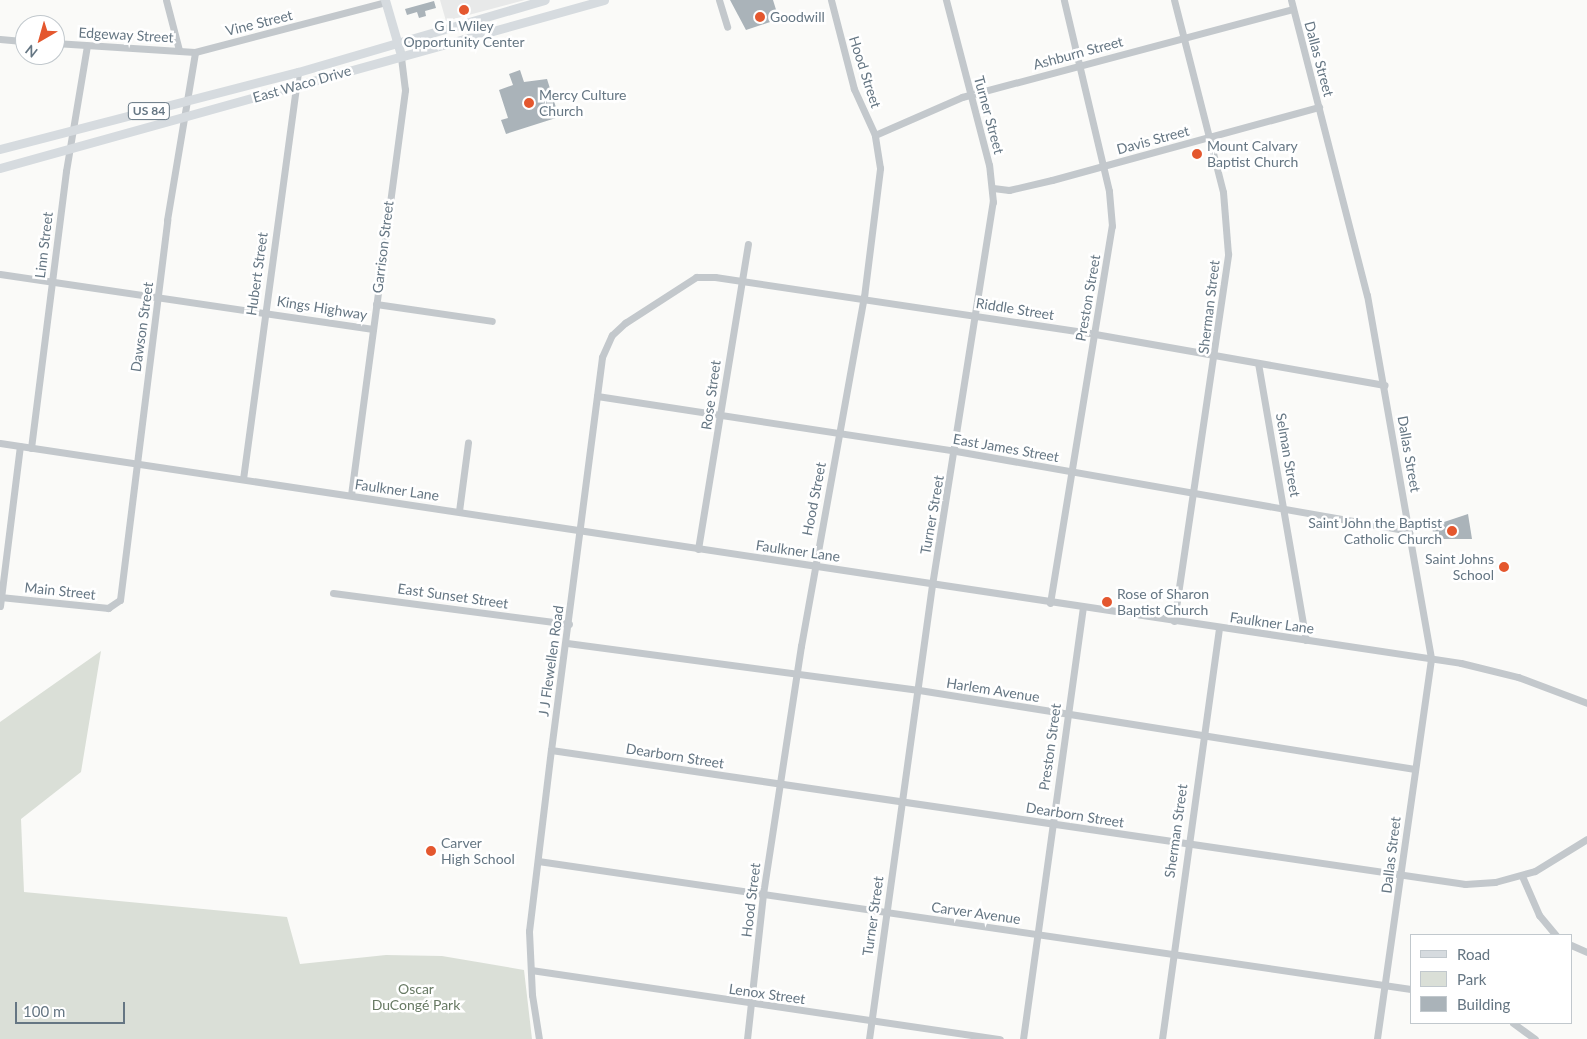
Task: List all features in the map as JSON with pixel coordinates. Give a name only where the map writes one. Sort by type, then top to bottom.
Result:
[{"type":"main road","name":"East Waco Drive","points":[[0,150],[298,72],[545,0]]},
{"type":"main road","name":"East Waco Drive","points":[[0,168],[604,0]]},
{"type":"main road","name":"Garrison Street","points":[[385,1],[401,55]]},
{"type":"street","points":[[166,0],[179,50]]},
{"type":"street","points":[[719,0],[727,27]]},
{"type":"street","name":"Hood Street","points":[[746,1039],[752,1004],[763,894],[814,566],[864,297],[880,168],[875,135],[854,89],[830,0]]},
{"type":"street","name":"Turner Street","points":[[869,1039],[919,690],[932,585],[956,451],[993,188],[946,0]]},
{"type":"street","name":"Preston Street","points":[[1050,603],[1112,226],[1102,167],[1064,0]]},
{"type":"street","name":"Sherman Street","points":[[1174,0],[1186,36],[1227,212],[1228,246],[1216,354],[1192,492],[1174,621]]},
{"type":"street","name":"Dallas Street","points":[[1291,0],[1360,262],[1385,385],[1431,659],[1402,874],[1377,1039]]},
{"type":"street","name":"Vine Street","points":[[196,52],[385,1]]},
{"type":"street","name":"Ashburn Street","points":[[875,135],[970,94],[1293,9]]},
{"type":"street","points":[[0,39],[15,40]]},
{"type":"street","name":"Edgeway Street","points":[[65,44],[196,52]]},
{"type":"street","name":"Linn Street","points":[[31,448],[52,282],[87,46]]},
{"type":"street","name":"Dawson Street","points":[[116,605],[159,298],[167,220],[196,52]]},
{"type":"street","name":"Garrison Street","points":[[351,495],[405,90],[401,55]]},
{"type":"street","name":"Hubert Street","points":[[243,479],[264,311],[298,72]]},
{"type":"street","name":"Davis Street","points":[[993,188],[1009,190],[1102,167],[1319,107]]},
{"type":"street","name":"Rose Street","points":[[698,549],[748,244]]},
{"type":"street","name":"Kings Highway","points":[[0,274],[159,298],[264,311],[373,329]]},
{"type":"street","name":"Riddle Street","points":[[649,307],[696,277],[741,280],[864,297],[1094,334],[1385,385]]},
{"type":"street","name":"Kings Highway","points":[[376,304],[492,321]]},
{"type":"street","name":"J J Flewellen Road","points":[[539,1039],[531,970],[530,931],[551,750],[567,643],[579,531],[602,357],[612,335],[649,307]]},
{"type":"street","name":"Selman Street","points":[[1258,363],[1285,508],[1306,640]]},
{"type":"street","name":"East James Street","points":[[597,396],[721,417],[956,451],[1410,531]]},
{"type":"street","points":[[459,511],[468,443]]},
{"type":"street","name":"Faulkner Lane","points":[[0,444],[459,511],[1050,603],[1431,659],[1511,675],[1587,703]]},
{"type":"street","points":[[0,606],[20,446]]},
{"type":"street","name":"East Sunset Street","points":[[334,593],[569,624]]},
{"type":"street","name":"Main Street","points":[[1,597],[108,608],[116,605]]},
{"type":"street","name":"Preston Street","points":[[1023,1039],[1035,935],[1083,607]]},
{"type":"street","name":"Sherman Street","points":[[1162,1039],[1171,954],[1219,628]]},
{"type":"street","name":"Harlem Avenue","points":[[567,643],[919,690],[1067,715],[1204,734],[1415,768]]},
{"type":"street","name":"Dearborn Street","points":[[551,750],[1465,884],[1522,876],[1553,863],[1587,839]]},
{"type":"street","name":"Carver Avenue","points":[[538,861],[1410,989]]},
{"type":"street","points":[[1522,876],[1539,915],[1555,934]]},
{"type":"street","points":[[1572,946],[1587,952]]},
{"type":"street","name":"Lenox Street","points":[[531,970],[1000,1039]]},
{"type":"street","points":[[1514,1024],[1535,1039]]},
{"type":"shaded area","name":"G L Wiley Opportunity Center","points":[[440,0],[525,0],[446,21]]},
{"type":"green space","name":"Oscar DuCongé Park","points":[[101,651],[81,772],[21,819],[24,892],[287,917],[300,964],[386,955],[442,956],[524,970],[532,1039],[0,1039],[0,722]]},
{"type":"building","name":"Goodwill","points":[[730,0],[773,0],[779,19],[746,30]]},
{"type":"building","points":[[434,1],[436,8],[425,11],[426,16],[419,18],[417,12],[407,15],[405,9]]},
{"type":"building","name":"Mercy Culture Church","points":[[520,70],[524,82],[547,79],[559,117],[506,134],[501,120],[508,118],[499,90],[513,85],[509,74]]},
{"type":"building","name":"Saint John the Baptist Catholic Church","points":[[1468,514],[1472,539],[1434,539],[1432,526]]},
{"type":"place","name":"G L Wiley Opportunity Center","points":[[464,10]]},
{"type":"place","name":"Goodwill","points":[[760,17]]},
{"type":"place","name":"Mercy Culture Church","points":[[529,103]]},
{"type":"place","name":"Mount Calvary Baptist Church","points":[[1197,154]]},
{"type":"place","name":"Saint John the Baptist Catholic Church","points":[[1452,531]]},
{"type":"place","name":"Saint Johns School","points":[[1504,567]]},
{"type":"place","name":"Rose of Sharon Baptist Church","points":[[1107,602]]},
{"type":"place","name":"Carver High School","points":[[431,851]]}]
